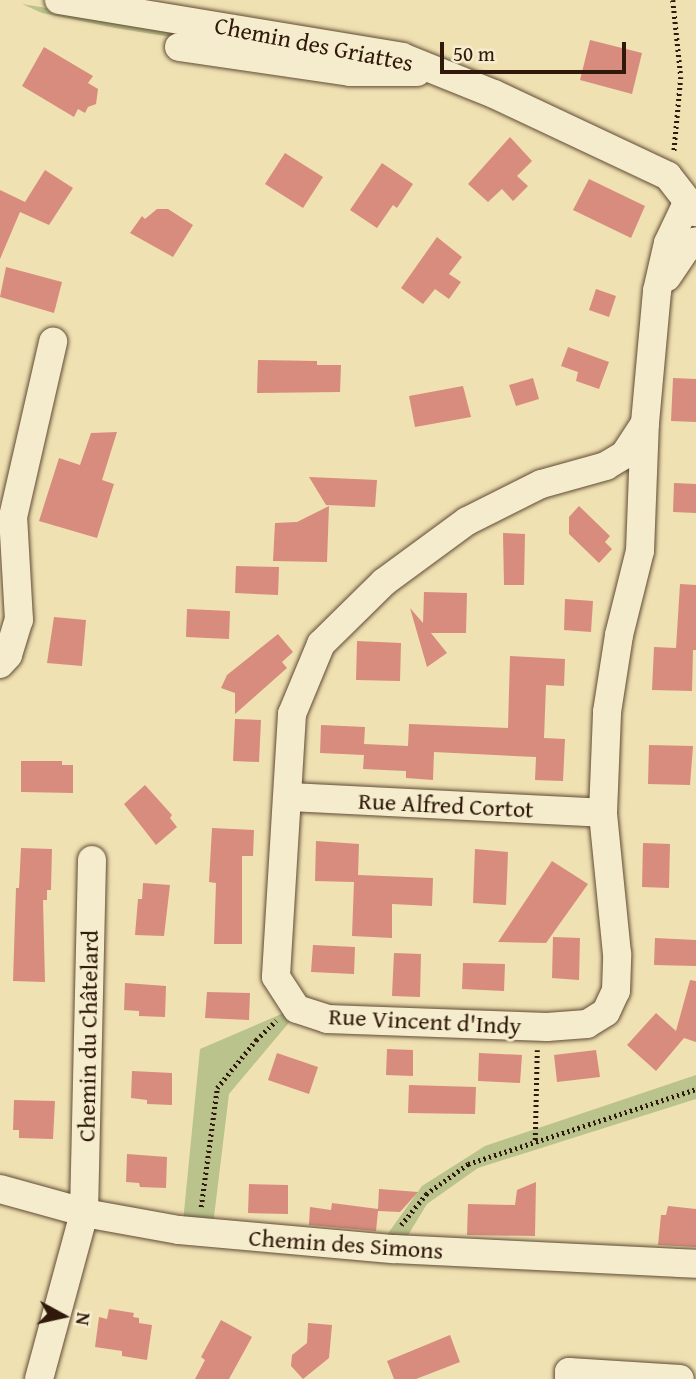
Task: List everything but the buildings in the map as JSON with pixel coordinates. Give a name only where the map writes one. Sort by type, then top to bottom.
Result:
[{"type":"street","name":"Chemin des Griattes","points":[[59,0],[402,57],[494,94],[667,176],[692,208]]},
{"type":"street","points":[[179,47],[350,72],[441,72]]},
{"type":"street","points":[[657,291],[668,243],[692,208]]},
{"type":"street","name":"Rue Vincent d'Indy","points":[[645,423],[624,455],[606,466],[541,484],[467,521],[384,582],[321,644],[292,714],[276,977],[297,1009],[327,1019],[538,1026],[587,1024],[606,1012],[615,991],[617,954],[603,813],[607,712],[619,635],[640,551],[645,423],[657,291],[685,250],[696,241]]},
{"type":"street","points":[[0,664],[8,655],[19,621],[13,517],[53,342]]},
{"type":"street","points":[[606,466],[626,477],[642,498]]},
{"type":"street","name":"Rue Alfred Cortot","points":[[289,797],[603,813]]},
{"type":"street","name":"Chemin du Châtelard","points":[[39,1379],[84,1213],[92,860]]},
{"type":"street","name":"Chemin des Simons","points":[[0,1189],[84,1213],[198,1231],[394,1248],[696,1264]]},
{"type":"street","points":[[569,1379],[569,1372],[680,1379]]},
{"type":"path","points":[[667,176],[674,163],[681,76],[673,0]]},
{"type":"path","points":[[198,1231],[217,1088],[256,1040],[294,1004]]},
{"type":"path","points":[[536,1140],[538,1026]]},
{"type":"path","points":[[394,1248],[402,1223],[426,1194],[468,1164],[696,1089]]},
{"type":"green space","points":[[22,4],[398,65],[356,67],[115,28],[42,13]]},
{"type":"green space","points":[[286,1012],[292,1019],[229,1094],[213,1225],[183,1222],[200,1049]]},
{"type":"green space","points":[[696,1075],[696,1099],[478,1168],[427,1204],[405,1240],[384,1239],[422,1186],[485,1146]]}]
